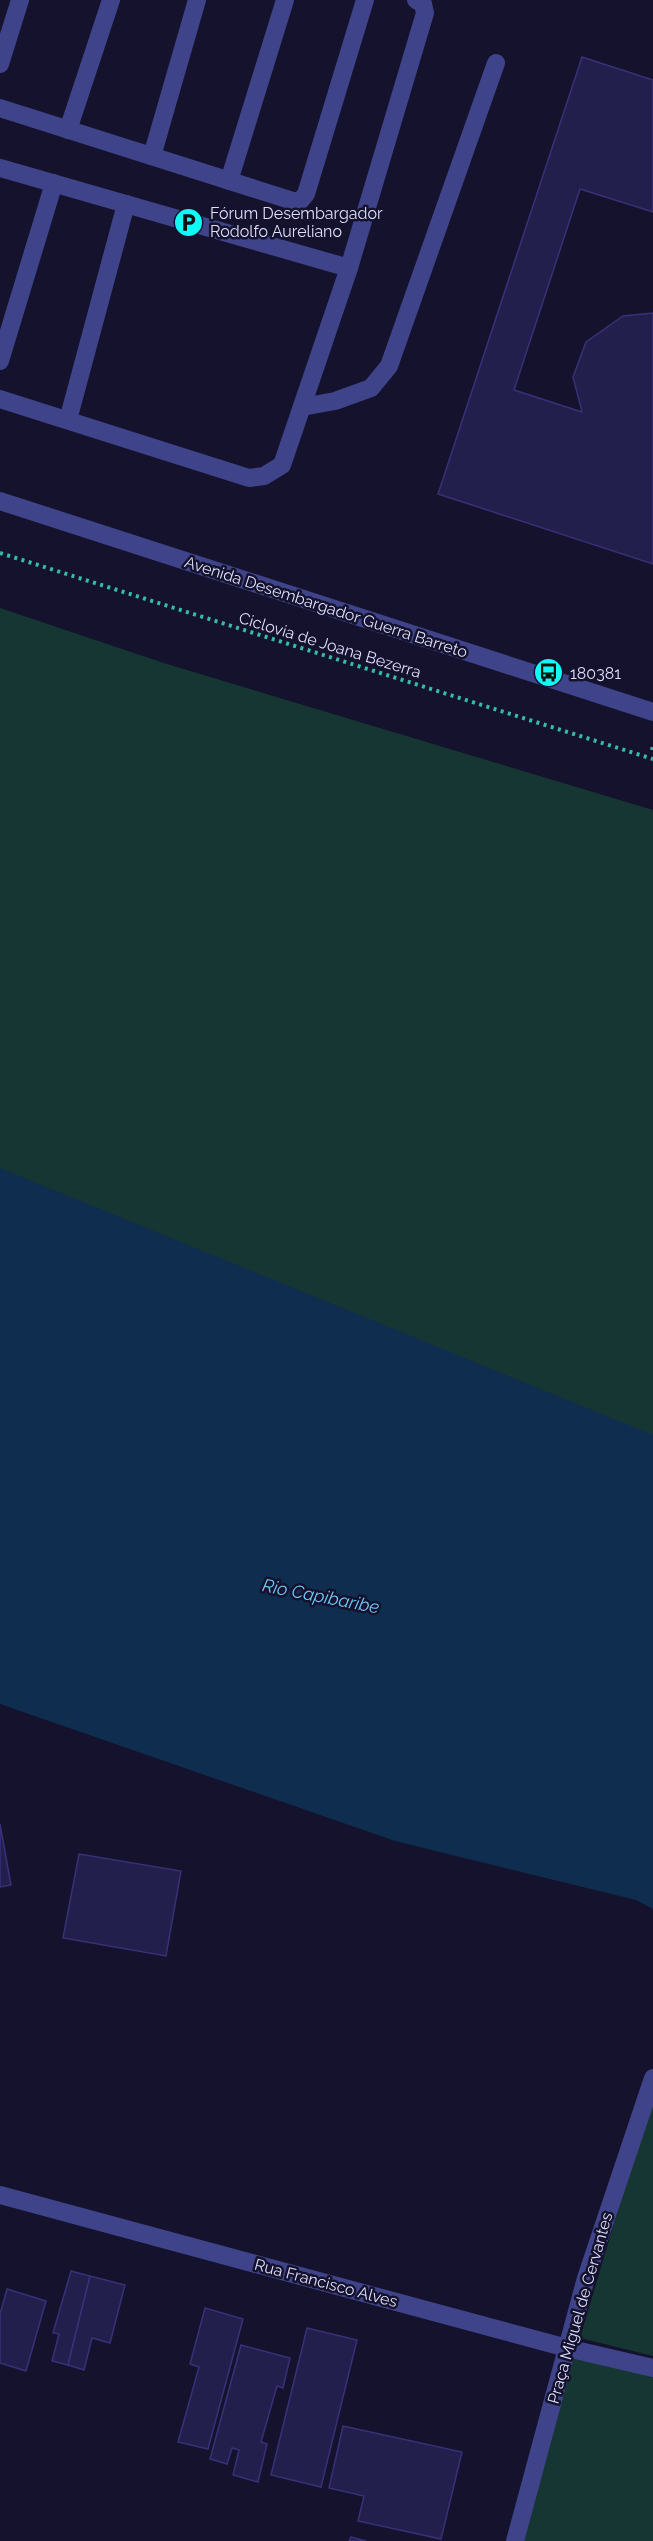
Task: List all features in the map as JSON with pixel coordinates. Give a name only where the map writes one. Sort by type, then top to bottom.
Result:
[{"type":"street","points":[[0,64],[21,0]]},
{"type":"street","points":[[68,130],[111,0]]},
{"type":"street","points":[[152,156],[197,0]]},
{"type":"street","points":[[229,181],[285,0]]},
{"type":"street","points":[[0,108],[293,201],[300,201],[306,194],[365,0]]},
{"type":"street","points":[[0,399],[249,478],[264,476],[282,465],[349,268],[425,14],[423,4],[416,0]]},
{"type":"street","points":[[302,407],[335,401],[370,388],[389,366],[496,63]]},
{"type":"street","points":[[0,168],[349,268]]},
{"type":"street","points":[[0,361],[54,183]]},
{"type":"street","points":[[68,420],[126,204]]},
{"type":"street","name":"Avenida Desembargador Guerra Barreto","points":[[0,501],[653,712]]},
{"type":"street","name":"Praça Miguel de Cervantes","points":[[515,2541],[586,2278],[653,2078]]},
{"type":"street","name":"Rua Francisco Alves","points":[[0,2195],[567,2348],[653,2368]]},
{"type":"path","name":"Ciclovia de Joana Bezerra","points":[[0,554],[653,759]]},
{"type":"green space","points":[[0,608],[167,664],[653,810],[653,1467],[0,1208]]},
{"type":"green space","points":[[653,2092],[653,2356],[580,2338]]},
{"type":"green space","points":[[573,2357],[653,2376],[653,2541],[522,2541]]},
{"type":"water","name":"Rio Capibaribe","points":[[0,1168],[653,1435],[653,1909],[636,1900],[395,1841],[0,1704]]},
{"type":"building","points":[[582,57],[653,80],[653,212],[580,189],[514,390],[582,412],[573,377],[586,342],[623,316],[653,313],[653,564],[438,494]]},
{"type":"building","points":[[0,1824],[11,1885],[0,1887]]},
{"type":"building","points":[[79,1854],[181,1871],[166,1956],[63,1938]]},
{"type":"building","points":[[71,2271],[90,2276],[68,2365],[52,2361],[59,2334],[53,2333]]},
{"type":"building","points":[[90,2276],[125,2285],[110,2343],[92,2338],[84,2370],[68,2365]]},
{"type":"building","points":[[7,2289],[46,2301],[26,2371],[0,2363],[0,2314]]},
{"type":"building","points":[[205,2308],[243,2319],[208,2449],[178,2442],[199,2367],[190,2364]]},
{"type":"building","points":[[307,2328],[357,2340],[321,2487],[271,2475]]},
{"type":"building","points":[[241,2345],[290,2358],[283,2388],[277,2386],[261,2442],[267,2444],[258,2482],[233,2475],[239,2450],[232,2448],[227,2464],[210,2459]]},
{"type":"building","points":[[343,2426],[462,2452],[441,2539],[358,2521],[364,2496],[329,2488]]},
{"type":"building","points":[[351,2537],[366,2541],[349,2541]]},
{"type":"place","name":"Fórum Desembargador Rodolfo Aureliano","points":[[189,222]]},
{"type":"place","name":"180381","points":[[549,673]]}]
